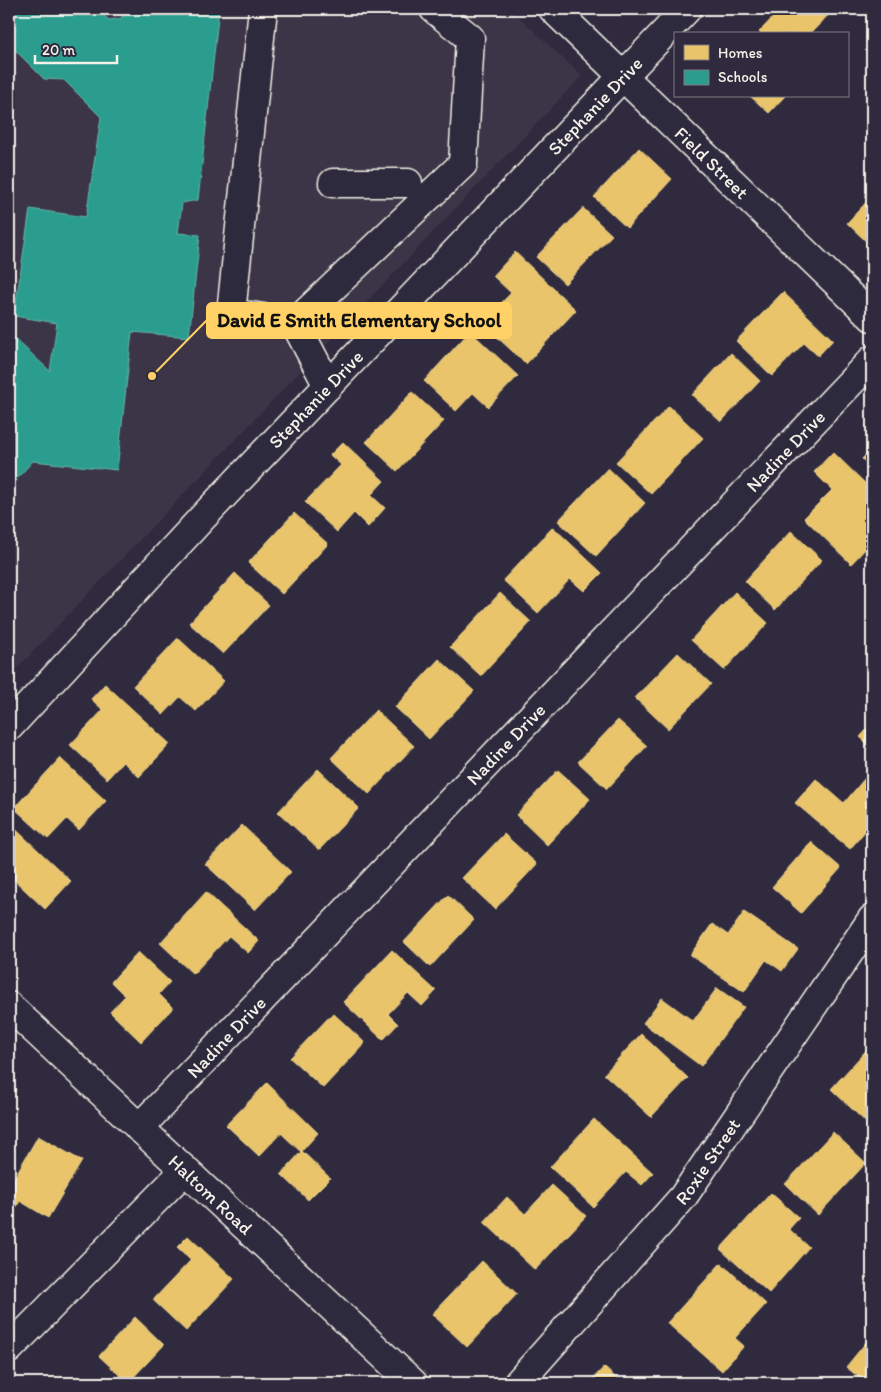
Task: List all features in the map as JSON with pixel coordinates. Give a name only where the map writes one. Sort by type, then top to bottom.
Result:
[{"type":"street","points":[[263,9],[231,312],[295,323]]},
{"type":"street","points":[[295,323],[463,164],[470,38],[434,9]]},
{"type":"street","name":"Field Street","points":[[553,9],[872,317]]},
{"type":"street","name":"Stephanie Drive","points":[[9,727],[203,517],[687,9]]},
{"type":"street","points":[[333,184],[408,183]]},
{"type":"street","points":[[295,323],[328,386]]},
{"type":"street","name":"Nadine Drive","points":[[139,1128],[872,360]]},
{"type":"street","name":"Roxie Street","points":[[518,1383],[683,1197],[872,919]]},
{"type":"street","name":"Haltom Road","points":[[9,1006],[413,1383]]},
{"type":"street","points":[[9,1349],[185,1170]]},
{"type":"shaded area","points":[[9,9],[508,9],[582,76],[9,677]]},
{"type":"building: Homes","points":[[781,9],[834,9],[812,32],[759,32]]},
{"type":"building: Homes","points":[[752,98],[783,98],[769,113]]},
{"type":"building: Homes","points":[[639,148],[672,179],[627,228],[594,197]]},
{"type":"building: Homes","points":[[872,196],[872,247],[847,223]]},
{"type":"building: Homes","points":[[583,208],[612,235],[565,284],[536,257]]},
{"type":"building: Homes","points":[[515,252],[576,310],[526,364],[482,323],[511,293],[493,276]]},
{"type":"building: Homes","points":[[783,292],[833,340],[818,356],[804,343],[772,376],[736,341]]},
{"type":"building: Homes","points":[[470,331],[518,376],[488,407],[473,393],[456,411],[424,381]]},
{"type":"building: Homes","points":[[731,353],[760,381],[721,422],[692,395]]},
{"type":"building: Homes","points":[[412,392],[444,421],[397,471],[366,442]]},
{"type":"building: Homes","points":[[669,406],[703,438],[651,494],[616,462]]},
{"type":"building: Homes","points":[[343,442],[384,481],[371,495],[385,508],[368,527],[354,513],[337,532],[305,502],[341,465],[330,455]]},
{"type":"building: Homes","points":[[872,448],[872,469],[862,459]]},
{"type":"building: Homes","points":[[833,452],[872,490],[872,510],[862,520],[872,530],[872,542],[851,564],[804,518],[832,490],[814,472]]},
{"type":"building: Homes","points":[[608,468],[645,503],[596,556],[558,521]]},
{"type":"building: Homes","points":[[294,513],[328,544],[282,594],[248,563]]},
{"type":"building: Homes","points":[[553,527],[602,573],[584,591],[570,579],[538,613],[503,580]]},
{"type":"building: Homes","points":[[791,531],[822,560],[775,610],[745,581]]},
{"type":"building: Homes","points":[[235,573],[269,605],[223,654],[189,623]]},
{"type":"building: Homes","points":[[735,592],[768,623],[724,670],[691,640]]},
{"type":"building: Homes","points":[[500,593],[531,622],[481,676],[450,647]]},
{"type":"building: Homes","points":[[178,638],[224,681],[196,711],[180,697],[163,715],[133,686]]},
{"type":"building: Homes","points":[[678,653],[711,684],[668,729],[635,698]]},
{"type":"building: Homes","points":[[439,659],[474,691],[429,739],[395,707]]},
{"type":"building: Homes","points":[[105,684],[170,744],[139,777],[123,762],[107,779],[70,745],[103,710],[91,699]]},
{"type":"building: Homes","points":[[376,710],[414,746],[369,794],[331,758]]},
{"type":"building: Homes","points":[[618,720],[647,746],[607,789],[578,762]]},
{"type":"building: Homes","points":[[872,724],[872,748],[860,737]]},
{"type":"building: Homes","points":[[60,758],[106,801],[79,830],[67,819],[48,839],[14,808]]},
{"type":"building: Homes","points":[[318,769],[359,808],[319,850],[278,812]]},
{"type":"building: Homes","points":[[558,770],[590,799],[547,845],[516,815]]},
{"type":"building: Homes","points":[[870,772],[872,774],[872,823],[850,849],[795,803],[816,779],[844,803]]},
{"type":"building: Homes","points":[[9,823],[71,881],[45,909],[9,875]]},
{"type":"building: Homes","points":[[242,825],[291,872],[255,910],[205,864]]},
{"type":"building: Homes","points":[[504,834],[537,864],[495,909],[462,878]]},
{"type":"building: Homes","points":[[811,842],[841,868],[801,913],[772,887]]},
{"type":"building: Homes","points":[[206,892],[259,941],[248,953],[229,936],[193,974],[160,943]]},
{"type":"building: Homes","points":[[448,895],[474,920],[430,967],[404,942]]},
{"type":"building: Homes","points":[[744,912],[798,949],[782,971],[766,960],[744,992],[690,955],[712,924],[728,935]]},
{"type":"building: Homes","points":[[392,950],[436,991],[422,1006],[408,993],[388,1014],[398,1024],[383,1040],[343,1002]]},
{"type":"building: Homes","points":[[138,952],[170,982],[159,994],[173,1008],[141,1042],[110,1012],[125,996],[111,982]]},
{"type":"building: Homes","points":[[717,988],[744,1007],[701,1066],[643,1023],[662,998],[693,1021]]},
{"type":"building: Homes","points":[[333,1013],[365,1043],[323,1088],[290,1058]]},
{"type":"building: Homes","points":[[641,1034],[688,1078],[651,1117],[604,1074]]},
{"type":"building: Homes","points":[[872,1044],[872,1128],[831,1089]]},
{"type":"building: Homes","points":[[267,1083],[318,1133],[302,1151],[330,1178],[308,1200],[281,1174],[301,1152],[281,1133],[259,1156],[226,1125]]},
{"type":"building: Homes","points":[[9,1084],[16,1090],[9,1098]]},
{"type":"building: Homes","points":[[594,1119],[653,1173],[642,1185],[626,1172],[593,1207],[550,1167]]},
{"type":"building: Homes","points":[[833,1132],[866,1163],[818,1215],[785,1184]]},
{"type":"building: Homes","points":[[38,1136],[82,1161],[48,1218],[20,1201],[9,1220],[9,1187]]},
{"type":"building: Homes","points":[[552,1185],[586,1216],[535,1270],[484,1222],[507,1197],[525,1214]]},
{"type":"building: Homes","points":[[771,1193],[799,1218],[789,1229],[809,1247],[769,1293],[720,1249]]},
{"type":"building: Homes","points":[[188,1236],[234,1279],[186,1331],[153,1300],[191,1260],[177,1247]]},
{"type":"building: Homes","points":[[482,1261],[517,1294],[467,1347],[432,1314]]},
{"type":"building: Homes","points":[[721,1263],[766,1304],[735,1338],[744,1346],[722,1371],[667,1323]]},
{"type":"building: Homes","points":[[135,1317],[164,1345],[128,1383],[99,1356]]},
{"type":"building: Homes","points":[[872,1335],[872,1383],[866,1383],[846,1367]]},
{"type":"building: Homes","points":[[604,1367],[621,1383],[589,1383]]},
{"type":"building: Schools","points":[[9,9],[97,9],[109,20],[122,18],[123,9],[219,9],[198,200],[182,203],[178,233],[200,235],[189,337],[132,332],[117,470],[33,461],[9,487],[9,333],[50,371],[57,323],[14,316],[30,209],[86,217],[101,117],[64,80],[44,79],[9,44]]},
{"type":"place","name":"David E Smith Elementary School","points":[[152,376]]}]
